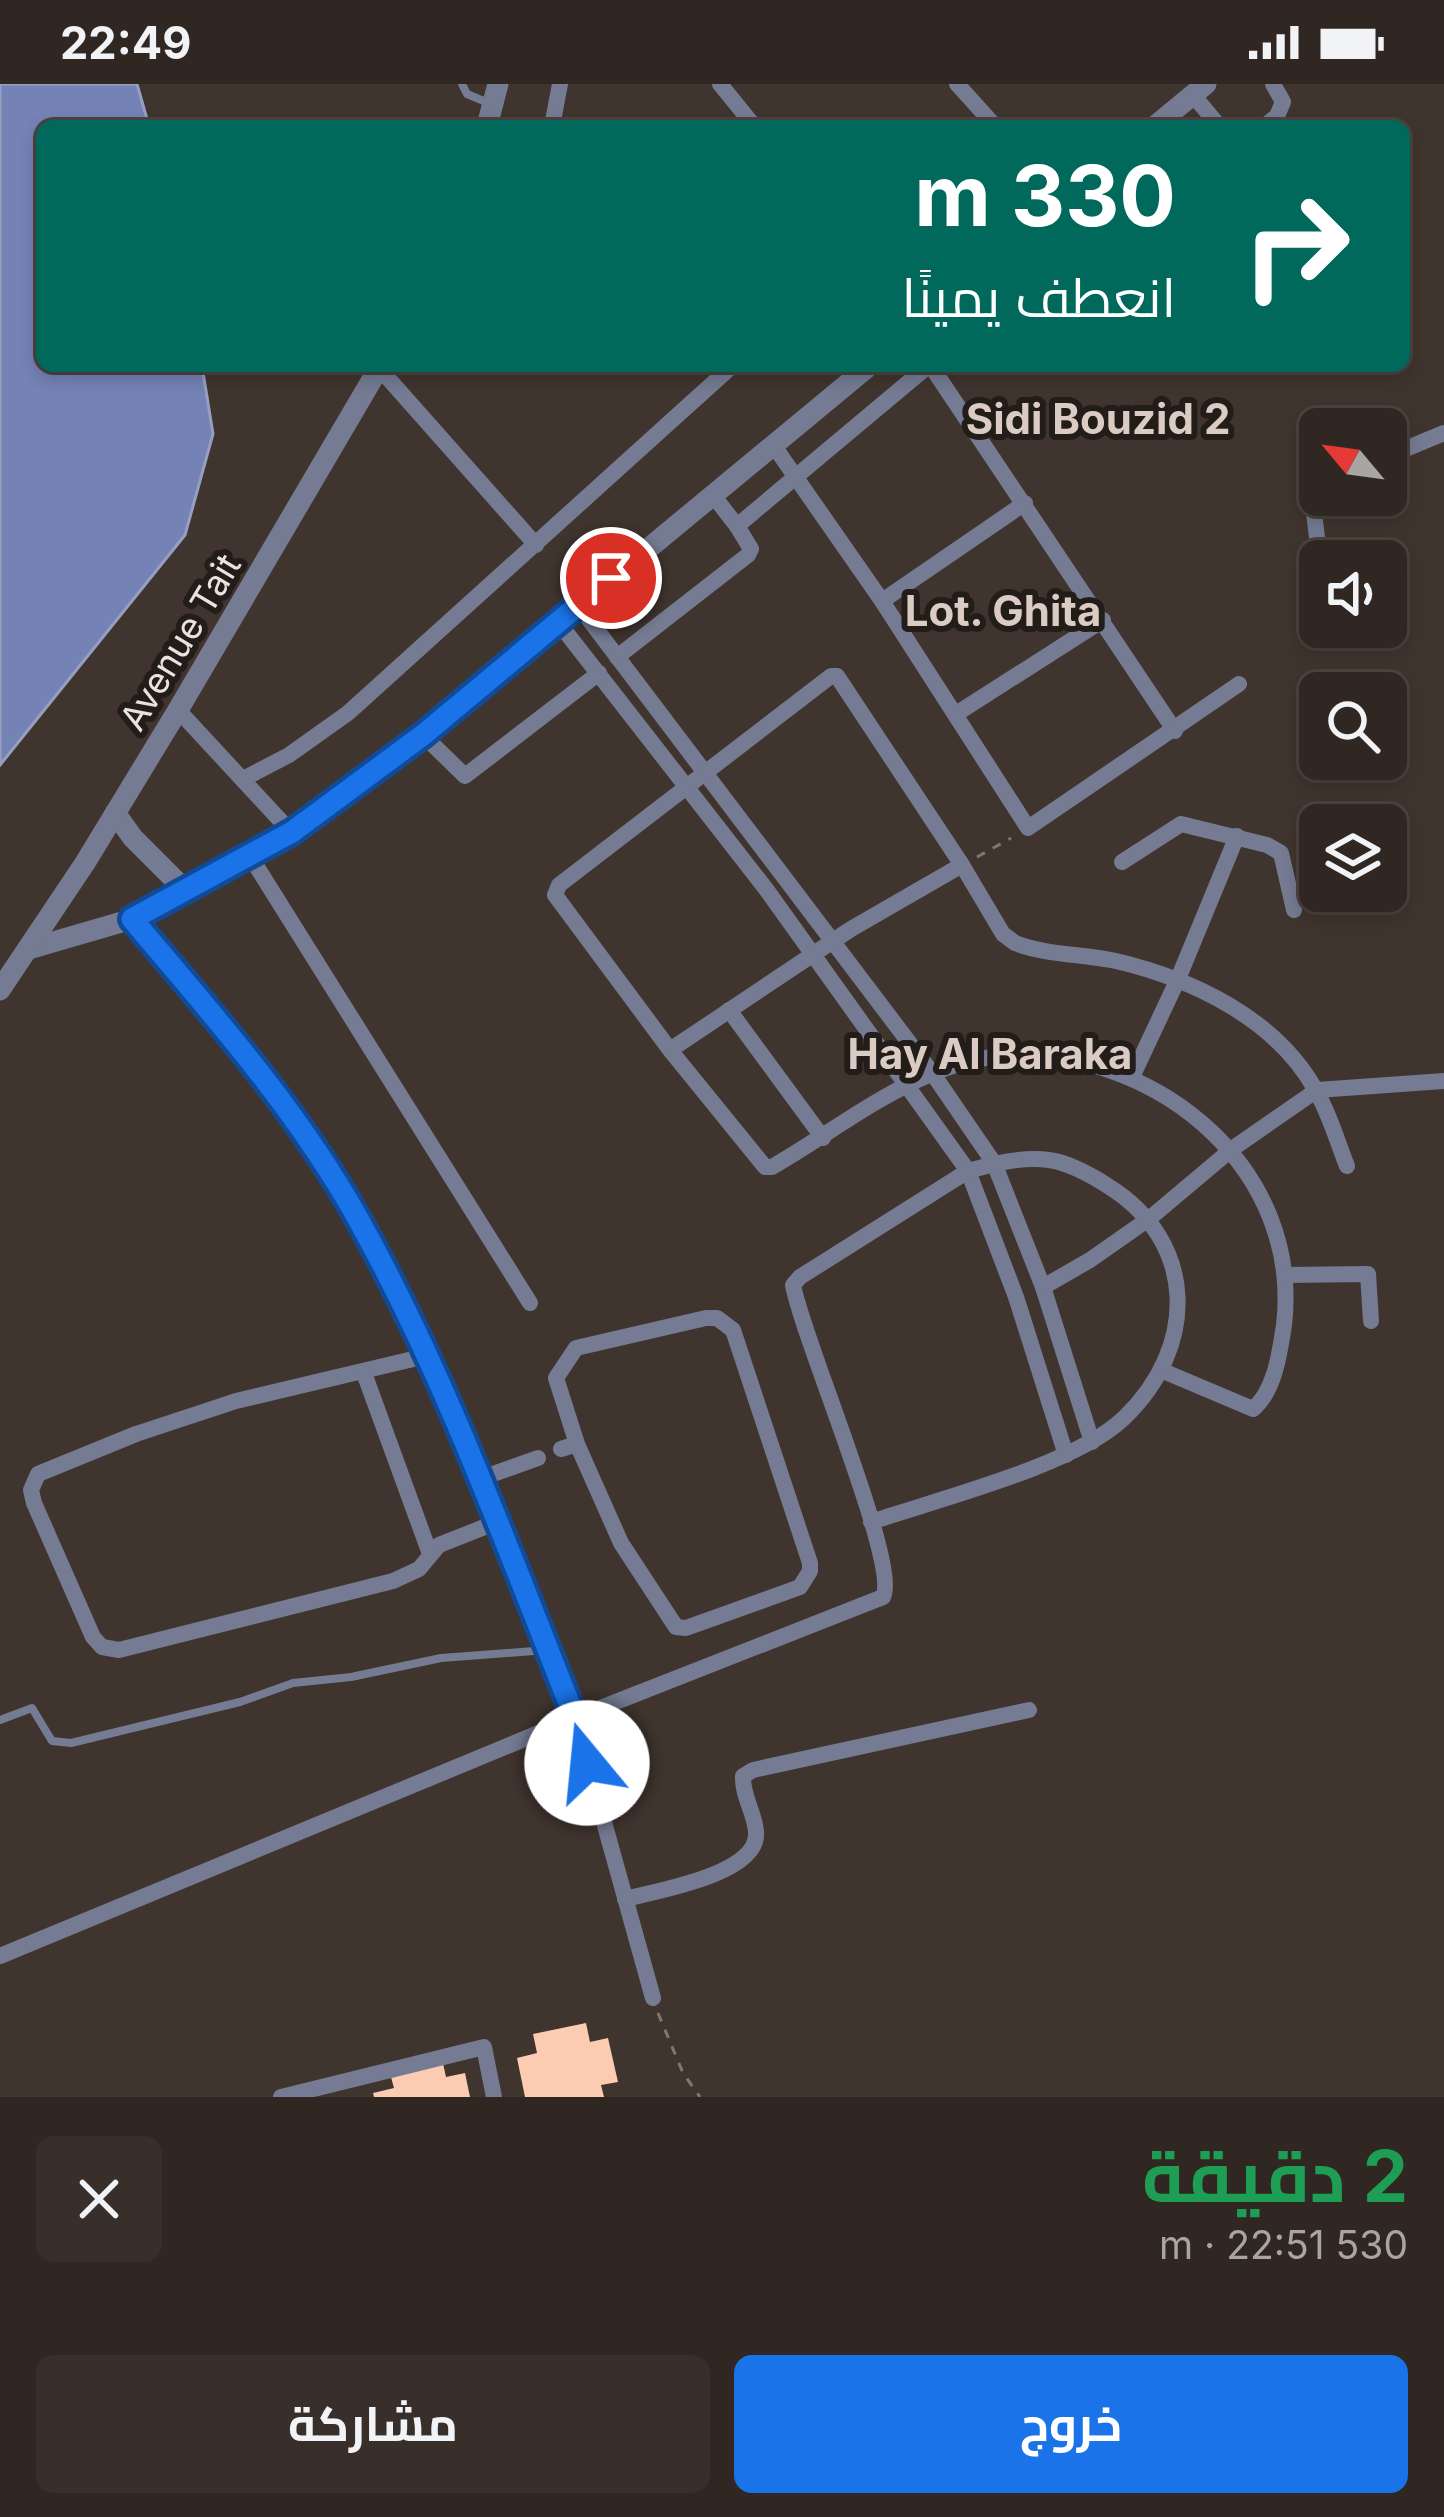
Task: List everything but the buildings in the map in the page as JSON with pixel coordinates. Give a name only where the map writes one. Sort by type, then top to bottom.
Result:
[{"type":"street","points":[[553,120],[560,84]]},
{"type":"street","points":[[720,84],[749,120]]},
{"type":"street","points":[[957,84],[987,120]]},
{"type":"street","points":[[1272,120],[1283,102],[1273,84]]},
{"type":"street","points":[[1163,120],[1200,90],[1216,120]]},
{"type":"street","name":"Avenue Tait","points":[[0,990],[178,710],[377,372]]},
{"type":"street","points":[[384,372],[536,545]]},
{"type":"street","points":[[243,778],[289,754],[348,713],[725,372]]},
{"type":"street","points":[[29,949],[132,919],[292,832],[423,735],[862,372]]},
{"type":"street","points":[[736,526],[922,372]]},
{"type":"street","points":[[933,372],[1174,731]]},
{"type":"street","points":[[1407,448],[1444,433]]},
{"type":"street","points":[[774,446],[882,601],[1028,829],[1239,684]]},
{"type":"street","points":[[617,657],[750,552],[712,494]]},
{"type":"street","points":[[882,601],[1025,503]]},
{"type":"street","points":[[578,605],[933,1074],[994,1163],[1043,1287],[1092,1442]]},
{"type":"street","points":[[956,714],[1102,620]]},
{"type":"street","points":[[558,622],[814,955],[968,1172],[1016,1297],[1066,1455]]},
{"type":"street","points":[[423,735],[465,776],[599,673]]},
{"type":"street","points":[[1163,1371],[1249,1408],[1257,1406],[1280,1356],[1285,1275],[1274,1232],[1232,1149],[1177,1103],[1132,1077],[1078,1060],[1013,1055],[975,1061],[905,1083],[823,1138],[765,1167],[554,895],[559,885],[831,676],[838,676],[1003,934],[1015,944],[1117,962],[1203,990],[1294,1058],[1316,1090],[1348,1166]]},
{"type":"street","points":[[178,710],[292,832]]},
{"type":"street","points":[[115,813],[185,890]]},
{"type":"street","points":[[1122,862],[1181,824],[1237,836],[1281,853],[1294,910]]},
{"type":"street","points":[[1132,1077],[1237,836]]},
{"type":"street","points":[[250,856],[530,1303]]},
{"type":"street","points":[[670,1050],[831,943],[962,865]]},
{"type":"street","points":[[132,919],[269,1084],[305,1136],[356,1215],[430,1355],[575,1718],[653,1998]]},
{"type":"street","points":[[729,1010],[823,1138]]},
{"type":"street","points":[[1043,1287],[1150,1218],[1232,1149],[1316,1090],[1444,1081]]},
{"type":"street","points":[[0,1956],[575,1718],[883,1597],[888,1588],[871,1522],[793,1285],[968,1172],[994,1163],[1049,1160],[1076,1168],[1123,1195],[1150,1218],[1165,1243],[1178,1309],[1163,1371],[1120,1423],[1092,1442],[871,1522]]},
{"type":"street","points":[[1285,1275],[1368,1274],[1371,1321]]},
{"type":"street","points":[[706,1318],[726,1323],[733,1330],[810,1563],[806,1580],[800,1587],[676,1628],[621,1544],[569,1447],[556,1378],[575,1348],[706,1318]]},
{"type":"street","points":[[430,1355],[236,1401],[136,1434],[38,1474],[31,1490],[34,1503],[93,1637],[110,1649],[135,1648],[393,1581],[419,1569],[439,1544],[497,1522]]},
{"type":"street","points":[[364,1373],[430,1554]]},
{"type":"street","points":[[479,1479],[538,1458]]},
{"type":"street","points":[[625,1899],[706,1878],[743,1859],[757,1835],[742,1785],[743,1776],[753,1769],[1029,1710]]},
{"type":"street","points":[[281,2097],[483,2047],[494,2097]]},
{"type":"lane","points":[[463,84],[467,94],[492,113]]},
{"type":"lane","points":[[0,1720],[32,1708],[52,1741],[71,1743],[240,1702],[293,1683],[441,1658],[548,1650]]},
{"type":"path","points":[[962,865],[1028,829]]},
{"type":"path","points":[[653,1998],[683,2073],[700,2097]]},
{"type":"water","points":[[0,84],[137,84],[147,120],[36,120],[36,372],[203,372],[213,434],[185,535],[0,765]]},
{"type":"district","name":"Sidi Bouzid 2","points":[[1098,419]]},
{"type":"district","name":"Lot. Ghita","points":[[1003,611]]},
{"type":"district","name":"Hay Al Baraka","points":[[990,1054]]},
{"type":"route","points":[[587,1763],[575,1718],[430,1355],[356,1215],[269,1084],[132,919],[292,832],[351,790],[611,578]]}]
